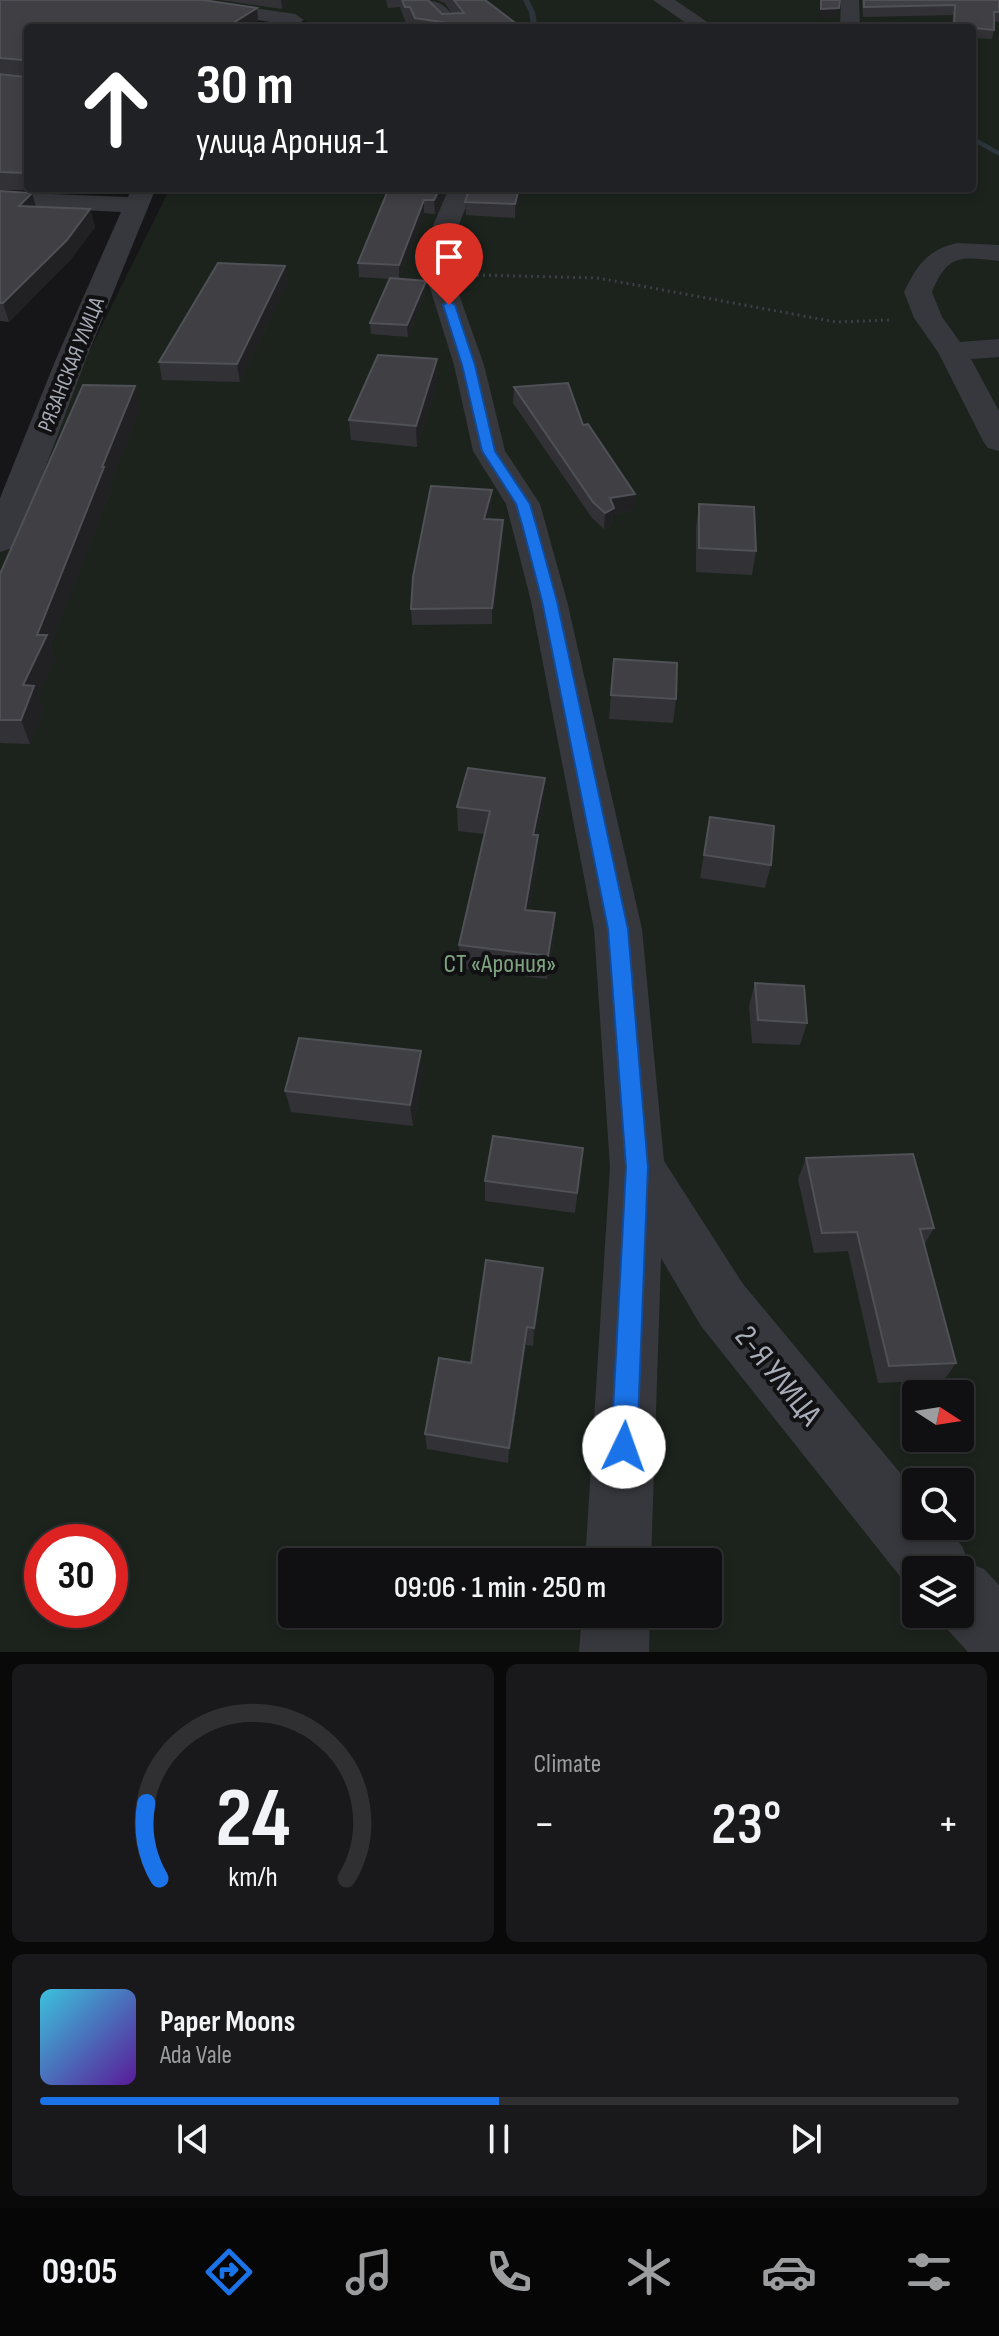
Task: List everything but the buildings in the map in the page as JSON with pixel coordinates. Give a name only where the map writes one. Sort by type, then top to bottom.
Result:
[{"type":"street","points":[[162,0],[295,20]]},
{"type":"street","points":[[425,0],[439,10],[449,24]]},
{"type":"street","points":[[662,0],[700,24]]},
{"type":"street","points":[[850,0],[850,24]]},
{"type":"street","points":[[459,192],[442,235],[439,275],[469,365],[489,451],[523,504],[549,601],[618,929],[637,1167],[619,1548]]},
{"type":"street","points":[[0,199],[140,197]]},
{"type":"street","name":"РЯЗАНСКАЯ УЛИЦА","points":[[0,541],[71,359],[140,197]]},
{"type":"street","points":[[999,253],[958,249],[943,252],[927,269],[918,292],[928,318],[952,351],[999,441]]},
{"type":"street","points":[[952,351],[999,348]]},
{"type":"street","name":"2-Я УЛИЦА","points":[[637,1167],[722,1305],[927,1556]]},
{"type":"street","points":[[974,1608],[999,1635]]},
{"type":"street","points":[[614,1652],[615,1628]]},
{"type":"path","points":[[439,275],[598,278],[836,322],[928,318]]},
{"type":"green space","name":"СТ «Арония»","points":[[187,0],[999,0],[999,1652],[0,1652],[0,532],[168,192],[976,192],[976,24],[304,24],[308,21]]},
{"type":"waterway","points":[[526,0],[534,24]]},
{"type":"waterway","points":[[976,140],[999,154]]},
{"type":"route","points":[[449,305],[469,365],[489,451],[523,504],[530,528],[549,601],[618,929],[637,1167],[624,1447]]}]
